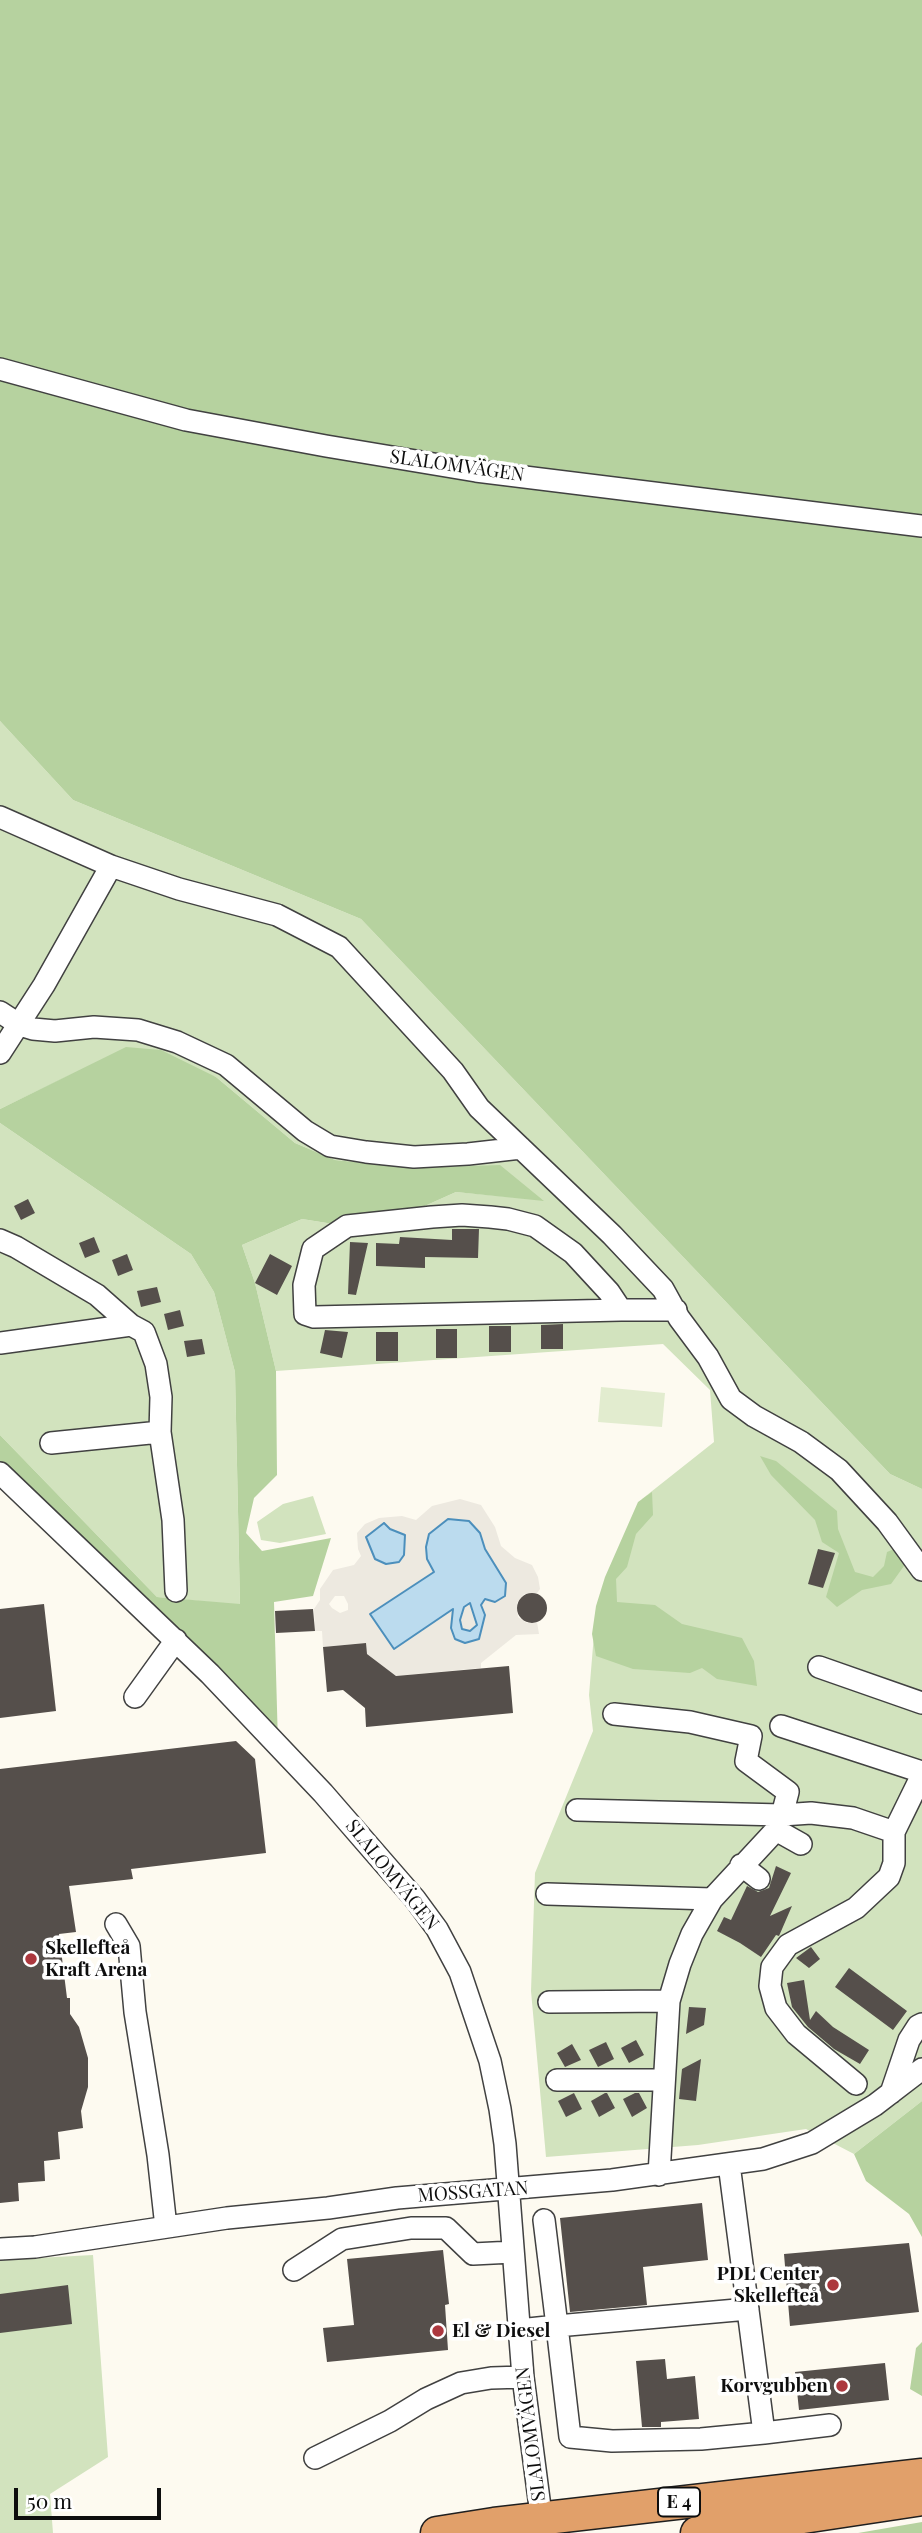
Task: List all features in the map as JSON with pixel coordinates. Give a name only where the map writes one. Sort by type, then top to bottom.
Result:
[{"type":"highway","name":"E 4","points":[[437,2533],[542,2526],[922,2475]]},
{"type":"highway","name":"E 4","points":[[697,2533],[922,2499]]},
{"type":"street","name":"SLALOMVÄGEN","points":[[0,369],[186,420],[326,446],[476,471],[922,526]]},
{"type":"street","points":[[0,817],[111,866],[179,889],[276,915],[339,947],[453,1071],[479,1108],[663,1289],[679,1318],[708,1357],[731,1399],[754,1416],[801,1442],[839,1470],[887,1522],[920,1564]]},
{"type":"street","points":[[0,1053],[20,1026],[111,866]]},
{"type":"street","points":[[0,1012],[20,1026],[55,1031],[94,1027],[138,1030],[177,1042],[226,1065],[305,1132],[330,1146],[366,1153],[414,1157],[520,1147]]},
{"type":"street","points":[[621,1310],[609,1292],[573,1253],[535,1226],[490,1217],[452,1216],[347,1226],[313,1249],[304,1285],[305,1314],[314,1317],[676,1310]]},
{"type":"street","points":[[0,1240],[97,1295],[131,1325],[144,1332],[156,1364],[161,1397],[160,1432],[173,1520],[176,1591]]},
{"type":"street","points":[[0,1343],[131,1325]]},
{"type":"street","points":[[51,1443],[160,1432]]},
{"type":"street","name":"SLALOMVÄGEN","points":[[0,1474],[176,1640],[323,1793],[415,1899],[437,1929],[460,1972],[490,2061],[500,2109],[523,2377],[542,2526]]},
{"type":"street","points":[[135,1696],[176,1640]]},
{"type":"street","points":[[819,1667],[922,1703]]},
{"type":"street","points":[[614,1714],[690,1722],[751,1736],[746,1761],[788,1792],[779,1822],[712,1899],[692,1934],[669,2001],[659,2175]]},
{"type":"street","points":[[782,1726],[922,1774],[894,1832],[894,1863],[889,1877],[856,1908],[788,1945],[772,1967],[770,1986],[776,2008],[796,2035],[856,2084]]},
{"type":"street","points":[[577,1810],[779,1822],[811,1813],[853,1818],[894,1832]]},
{"type":"street","points":[[779,1822],[801,1843]]},
{"type":"street","points":[[741,1866],[759,1879]]},
{"type":"street","points":[[547,1894],[712,1899]]},
{"type":"street","points":[[116,1924],[129,1946],[135,2012],[158,2155],[166,2227]]},
{"type":"street","points":[[549,2002],[669,2001]]},
{"type":"street","points":[[891,2093],[909,2040],[922,2024]]},
{"type":"street","name":"MOSSGATAN","points":[[0,2249],[35,2247],[397,2197],[508,2190],[659,2175],[763,2158],[812,2143],[891,2093],[922,2069]]},
{"type":"street","points":[[557,2080],[663,2080]]},
{"type":"street","points":[[729,2164],[764,2433]]},
{"type":"street","points":[[544,2220],[570,2437],[612,2441],[701,2439],[830,2425]]},
{"type":"street","points":[[295,2270],[342,2239],[411,2228],[446,2228],[473,2254],[513,2252]]},
{"type":"street","points":[[519,2330],[748,2309]]},
{"type":"street","points":[[315,2458],[461,2383],[523,2377]]},
{"type":"green space","points":[[0,0],[922,0],[922,1489],[890,1474],[361,919],[73,800],[0,721]]},
{"type":"green space","points":[[0,721],[73,800],[361,919],[890,1474],[922,1489],[922,2101],[854,2154],[806,2129],[698,2145],[546,2157],[531,1991],[535,1873],[593,1731],[589,1695],[594,1634],[642,1499],[714,1442],[710,1390],[663,1344],[276,1371],[255,1283],[242,1245],[302,1219],[371,1230],[456,1192],[543,1200],[414,1168],[335,1160],[295,1143],[216,1077],[126,1048],[0,1109]]},
{"type":"green space","points":[[126,1047],[161,1050],[216,1077],[295,1143],[335,1160],[414,1168],[500,1165],[544,1201],[456,1192],[371,1230],[302,1219],[242,1245],[255,1283],[276,1371],[277,1475],[254,1498],[246,1533],[262,1551],[331,1538],[313,1596],[274,1602],[278,1744],[0,1473],[0,1435],[157,1597],[240,1604],[235,1372],[214,1292],[191,1254],[0,1123],[0,1109]]},
{"type":"green space","points":[[0,1123],[191,1254],[214,1292],[235,1372],[240,1605],[157,1597],[0,1435]]},
{"type":"green space","points":[[601,1387],[665,1393],[662,1427],[598,1422]]},
{"type":"green space","points":[[760,1456],[776,1461],[837,1511],[838,1529],[855,1572],[873,1577],[884,1566],[887,1552],[901,1546],[909,1559],[891,1584],[862,1590],[837,1607],[826,1597],[839,1553],[822,1542],[815,1520],[771,1475]]},
{"type":"green space","points":[[652,1492],[653,1515],[636,1534],[627,1567],[616,1579],[617,1602],[655,1605],[682,1624],[742,1638],[754,1661],[757,1686],[717,1679],[702,1668],[690,1673],[633,1669],[596,1656],[592,1634],[596,1606],[605,1577],[638,1502]]},
{"type":"green space","points":[[313,1496],[326,1534],[280,1543],[261,1540],[257,1522],[283,1504]]},
{"type":"green space","points":[[922,2101],[922,2237],[909,2214],[866,2181],[854,2154]]},
{"type":"green space","points":[[93,2255],[108,2457],[50,2494],[53,2533],[0,2533],[0,2260]]},
{"type":"green space","points":[[922,2342],[922,2396],[910,2389],[916,2348]]},
{"type":"green space","points":[[922,2522],[922,2533],[858,2533]]},
{"type":"shaded area","points":[[460,1499],[481,1505],[495,1527],[501,1546],[515,1558],[532,1565],[540,1589],[537,1593],[524,1594],[517,1603],[518,1617],[527,1623],[537,1622],[539,1634],[516,1635],[481,1663],[481,1668],[396,1676],[367,1654],[365,1643],[323,1647],[322,1631],[315,1631],[314,1609],[320,1600],[320,1589],[333,1570],[354,1565],[361,1556],[357,1533],[365,1524],[379,1518],[402,1516],[416,1520],[432,1506]],"holes":[[[480,1533],[485,1549],[506,1583],[480,1605],[479,1639],[451,1628],[454,1608],[394,1649],[370,1614],[435,1572],[427,1559],[429,1534]],[[335,1596],[344,1596],[348,1610],[340,1613],[332,1608],[329,1604]]]},
{"type":"shaded area","points":[[471,1603],[477,1625],[470,1632],[462,1629],[460,1620],[464,1607]]},
{"type":"water","points":[[448,1519],[469,1521],[480,1533],[485,1549],[506,1583],[505,1596],[495,1602],[485,1599],[481,1605],[485,1615],[479,1639],[465,1643],[455,1639],[451,1628],[453,1609],[394,1649],[370,1614],[434,1572],[427,1559],[429,1534]],"holes":[[[470,1603],[477,1625],[470,1631],[462,1629],[460,1620],[464,1607]]]},
{"type":"water","points":[[384,1523],[390,1529],[405,1535],[404,1555],[399,1562],[386,1564],[375,1559],[366,1537]]},
{"type":"building","points":[[28,1199],[35,1213],[21,1220],[14,1206]]},
{"type":"building","points":[[452,1229],[479,1229],[478,1258],[425,1257],[425,1268],[376,1266],[376,1243],[399,1244],[400,1237],[452,1240]]},
{"type":"building","points":[[94,1237],[100,1252],[85,1258],[79,1243]]},
{"type":"building","points":[[350,1242],[368,1243],[356,1295],[348,1294]]},
{"type":"building","points":[[127,1254],[133,1270],[118,1276],[112,1260]]},
{"type":"building","points":[[270,1254],[292,1266],[277,1295],[255,1283]]},
{"type":"building","points":[[157,1287],[161,1302],[141,1307],[137,1291]]},
{"type":"building","points":[[180,1310],[184,1326],[168,1330],[164,1314]]},
{"type":"building","points":[[563,1324],[563,1349],[541,1349],[541,1325]]},
{"type":"building","points":[[489,1326],[511,1326],[511,1352],[489,1352]]},
{"type":"building","points":[[436,1329],[457,1329],[457,1358],[436,1358]]},
{"type":"building","points":[[325,1330],[348,1332],[342,1358],[320,1353]]},
{"type":"building","points":[[376,1332],[398,1332],[398,1361],[376,1361]]},
{"type":"building","points":[[202,1339],[205,1354],[187,1357],[184,1341]]},
{"type":"building","points":[[818,1549],[835,1553],[823,1588],[808,1584]]},
{"type":"building","points":[[532,1593],[543,1597],[547,1608],[543,1619],[532,1623],[521,1619],[517,1608],[521,1597]]},
{"type":"building","points":[[44,1604],[56,1711],[0,1718],[0,1609]]},
{"type":"building","points":[[313,1609],[315,1631],[276,1633],[275,1611]]},
{"type":"building","points":[[366,1643],[367,1654],[396,1676],[509,1666],[513,1713],[366,1727],[365,1708],[343,1690],[327,1692],[323,1647]]},
{"type":"building","name":"Skellefteå Kraft Arena","points":[[236,1741],[255,1759],[266,1853],[131,1869],[133,1879],[69,1886],[76,1932],[59,1934],[67,1998],[70,1998],[70,2014],[79,2027],[88,2058],[88,2087],[81,2111],[83,2128],[58,2132],[60,2159],[44,2161],[45,2181],[18,2183],[19,2201],[0,2203],[0,1769]]},
{"type":"building","points":[[776,1866],[791,1873],[770,1916],[792,1906],[779,1936],[776,1935],[761,1957],[717,1931],[724,1917],[731,1920],[747,1886],[758,1892],[769,1888]]},
{"type":"building","points":[[811,1947],[820,1959],[809,1968],[796,1958]]},
{"type":"building","points":[[849,1968],[907,2011],[893,2030],[835,1987]]},
{"type":"building","points":[[804,1980],[810,2020],[816,2011],[833,2027],[869,2050],[860,2064],[834,2049],[808,2027],[792,2007],[787,1983]]},
{"type":"building","points":[[689,2007],[706,2008],[704,2025],[686,2034]]},
{"type":"building","points":[[636,2040],[644,2055],[629,2063],[621,2048]]},
{"type":"building","points":[[606,2042],[614,2059],[598,2067],[589,2050]]},
{"type":"building","points":[[572,2044],[581,2060],[565,2067],[557,2053]]},
{"type":"building","points":[[701,2059],[696,2101],[679,2099],[682,2069]]},
{"type":"building","points":[[574,2093],[582,2109],[566,2117],[558,2101]]},
{"type":"building","points":[[605,2093],[615,2108],[599,2117],[591,2101]]},
{"type":"building","points":[[639,2093],[647,2108],[632,2117],[623,2099]]},
{"type":"building","points":[[702,2203],[708,2260],[643,2267],[647,2305],[570,2312],[560,2218]]},
{"type":"building","points":[[909,2243],[919,2312],[790,2326],[784,2254]]},
{"type":"building","points":[[443,2250],[449,2304],[445,2305],[448,2350],[327,2362],[323,2328],[354,2325],[347,2259]]},
{"type":"building","points":[[68,2285],[72,2324],[0,2333],[0,2294]]},
{"type":"building","points":[[665,2359],[667,2379],[695,2376],[699,2419],[661,2422],[661,2427],[642,2427],[636,2361]]},
{"type":"building","name":"Korvgubben","points":[[885,2363],[889,2400],[799,2410],[795,2372]]},
{"type":"place","name":"Skellefteå Kraft Arena","points":[[31,1959]]},
{"type":"place","name":"PDL Center Skellefteå","points":[[833,2285]]},
{"type":"place","name":"El & Diesel","points":[[438,2331]]},
{"type":"place","name":"Korvgubben","points":[[842,2386]]}]
